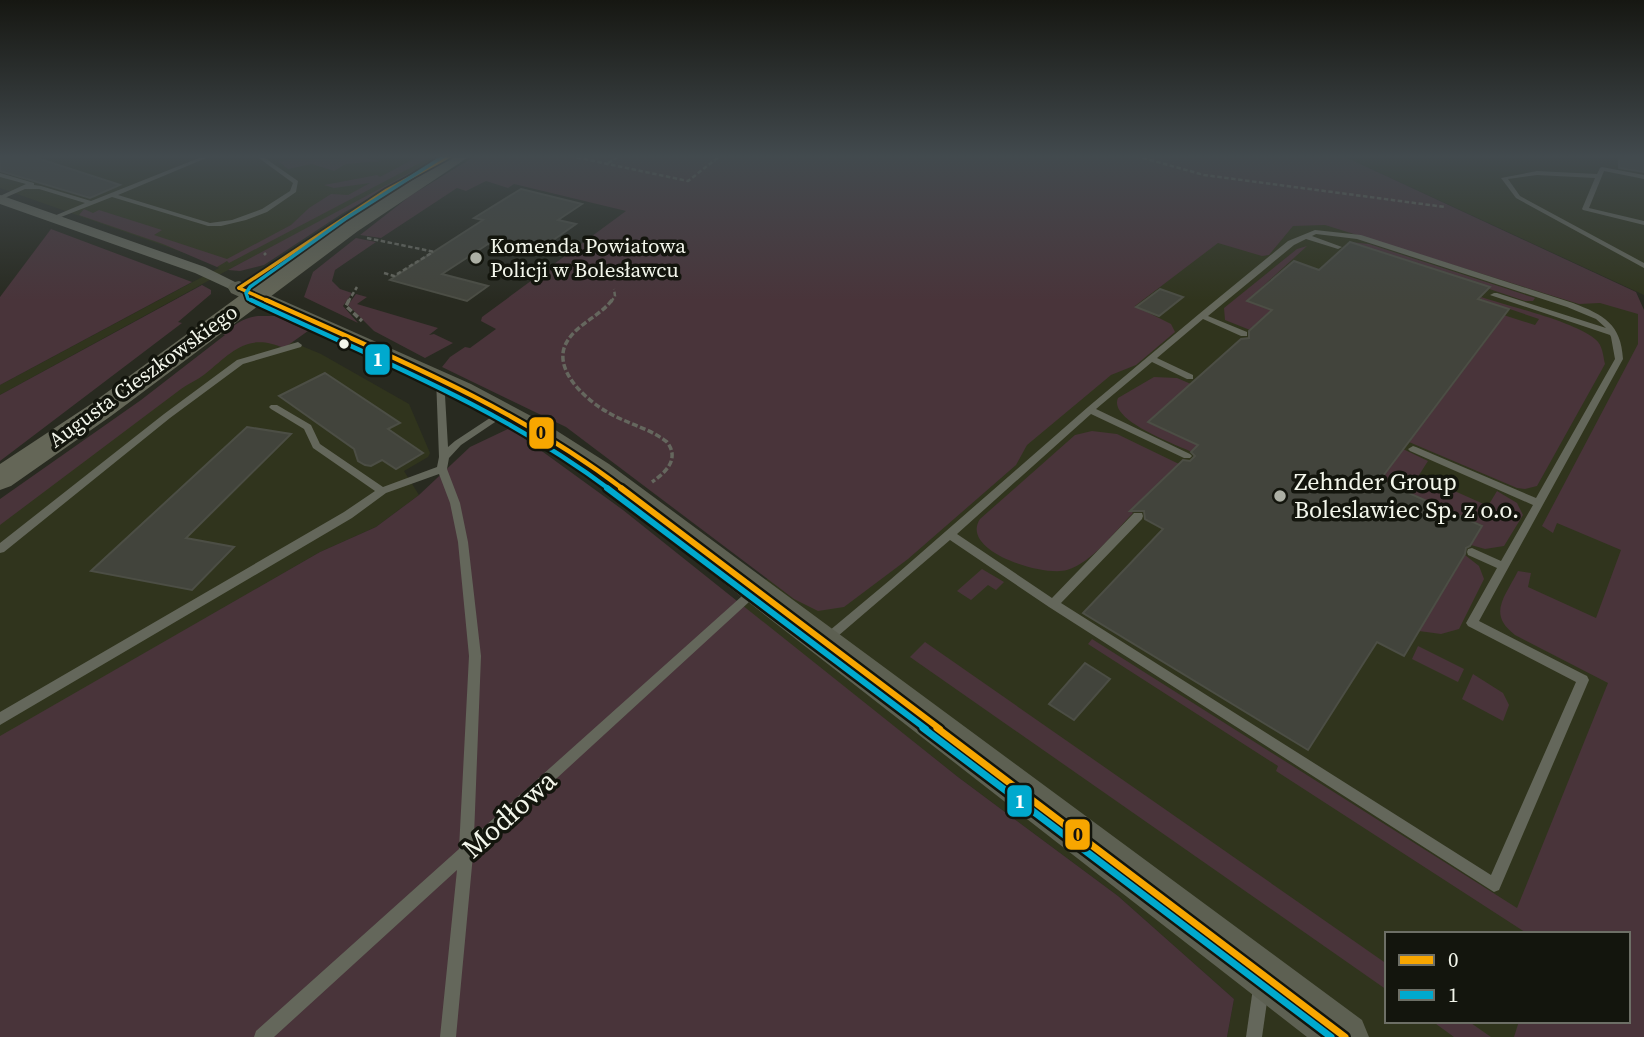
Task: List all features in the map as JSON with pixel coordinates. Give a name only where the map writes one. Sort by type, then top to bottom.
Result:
[{"type":"main road","name":"Augusta Cieszkowskiego","points":[[0,479],[101,410],[247,291],[367,204]]},
{"type":"main road","name":"Augusta Cieszkowskiego","points":[[0,465],[186,324],[247,291],[384,204]]},
{"type":"street","points":[[16,204],[200,270],[440,378],[505,412],[589,464],[1345,1037]]},
{"type":"lane","points":[[56,218],[88,204]]},
{"type":"lane","points":[[143,204],[210,225],[225,224],[264,211],[274,204]]},
{"type":"lane","points":[[1532,204],[1644,265]]},
{"type":"lane","points":[[1587,204],[1585,209],[1644,223]]},
{"type":"lane","points":[[823,642],[880,598],[950,534],[1090,410],[1202,316],[1304,236],[1315,232],[1359,237],[1570,305],[1595,315],[1615,334],[1619,342],[1619,359],[1472,623],[1583,680],[1494,885],[1053,604],[950,534]]},
{"type":"lane","points":[[1304,236],[1338,247]]},
{"type":"lane","points":[[1494,295],[1615,334]]},
{"type":"lane","points":[[1202,316],[1244,334]]},
{"type":"lane","points":[[0,549],[56,502],[240,362],[298,345]]},
{"type":"lane","points":[[1151,359],[1191,377]]},
{"type":"lane","points":[[440,378],[443,463],[463,542],[475,656],[466,853],[448,1037]]},
{"type":"lane","points":[[274,407],[307,427],[316,446],[382,491]]},
{"type":"lane","points":[[1090,410],[1187,456]]},
{"type":"lane","points":[[0,719],[348,515],[382,491],[443,463],[458,443],[505,412]]},
{"type":"lane","points":[[1413,449],[1538,503]]},
{"type":"lane","points":[[1053,604],[1138,516]]},
{"type":"lane","points":[[1472,552],[1503,566]]},
{"type":"lane","name":"Modłowa","points":[[262,1037],[755,591]]},
{"type":"lane","points":[[1254,1037],[1263,976]]},
{"type":"path","points":[[1433,204],[1445,206]]},
{"type":"path","points":[[378,240],[434,252],[394,276],[384,273]]},
{"type":"path","points":[[357,287],[346,306],[366,325]]},
{"type":"path","points":[[614,289],[615,296],[611,303],[568,339],[562,354],[566,370],[584,394],[609,414],[663,438],[671,447],[672,460],[666,472],[632,497]]},
{"type":"shaded area","points":[[47,204],[353,204],[0,395],[0,385],[219,268],[202,259]]},
{"type":"shaded area","points":[[315,204],[341,204],[217,267],[163,244],[79,215],[84,209],[93,213],[99,210],[162,230],[154,235],[227,259],[291,225]]},
{"type":"shaded area","points":[[351,204],[358,204],[264,265],[240,271],[228,270]]},
{"type":"shaded area","points":[[399,204],[432,204],[381,238],[360,235]]},
{"type":"shaded area","points":[[599,204],[1447,204],[1636,292],[1644,310],[1644,1037],[1514,1037],[1518,1023],[1630,1023],[1630,932],[1525,932],[1276,771],[1278,766],[1088,644],[1092,639],[1517,908],[1608,683],[1515,635],[1502,620],[1501,605],[1518,571],[1531,573],[1528,587],[1596,618],[1621,550],[1557,523],[1553,533],[1542,526],[1638,344],[1638,314],[1600,303],[1579,304],[1325,225],[1293,226],[1269,255],[1262,256],[1218,243],[1135,306],[1171,324],[1175,332],[1136,365],[1111,375],[1027,445],[1016,465],[908,559],[844,607],[818,611],[794,599],[566,427],[442,367],[450,357],[465,347],[470,348],[496,329],[481,321],[482,317],[626,211]]},
{"type":"shaded area","points":[[1265,204],[1303,204],[1644,311],[1644,1037],[1227,1037],[1234,999],[1118,896],[958,777],[736,602]]},
{"type":"shaded area","points":[[1448,204],[1644,204],[1644,295]]},
{"type":"shaded area","points":[[51,229],[192,282],[0,385],[0,297]]},
{"type":"shaded area","points":[[356,238],[376,242],[335,270],[332,281],[340,289],[352,293],[343,306],[358,323],[304,297],[313,272]]},
{"type":"shaded area","points":[[1350,242],[1369,244],[1535,298],[1533,301],[1525,301]]},
{"type":"shaded area","points":[[1307,246],[1248,300],[1272,310],[1250,330],[1225,320],[1224,308],[1297,249]]},
{"type":"shaded area","points":[[202,285],[211,290],[211,294],[178,322],[182,323],[0,461],[0,395]]},
{"type":"shaded area","points":[[356,294],[367,297],[357,304],[438,328],[429,335],[434,334],[453,343],[425,358],[374,331],[348,305]]},
{"type":"shaded area","points":[[1481,297],[1572,326],[1600,344],[1605,364],[1537,486],[1517,488],[1409,442],[1494,330],[1488,310],[1535,325],[1539,319],[1480,299]]},
{"type":"shaded area","points":[[258,316],[275,316],[308,331],[284,348],[260,342],[250,343],[232,352],[0,525],[0,499],[141,400],[231,328],[243,320]]},
{"type":"shaded area","points":[[266,331],[321,354],[409,404],[430,453],[428,457],[404,471],[419,495],[376,527],[320,552],[0,737],[0,518],[211,361]]},
{"type":"shaded area","points":[[1154,377],[1177,378],[1191,384],[1148,422],[1198,445],[1192,452],[1133,423],[1123,415],[1118,406],[1118,398]]},
{"type":"shaded area","points":[[510,428],[623,510],[958,777],[1118,896],[1234,999],[1227,1037],[0,1037],[0,736],[320,552],[376,527],[419,495],[470,447]]},
{"type":"shaded area","points":[[1092,431],[1117,434],[1179,464],[1131,511],[1133,513],[1103,545],[1086,560],[1067,570],[1056,571],[1023,565],[992,551],[981,541],[977,531],[980,519],[1075,435]]},
{"type":"shaded area","points":[[1403,449],[1428,461],[1419,475],[1488,506],[1497,491],[1517,503],[1523,515],[1504,546],[1485,549],[1471,545],[1482,525],[1380,480]]},
{"type":"shaded area","points":[[1465,555],[1479,566],[1484,579],[1459,629],[1441,634],[1419,631]]},
{"type":"shaded area","points":[[982,569],[1004,582],[996,590],[988,585],[971,600],[957,591]]},
{"type":"shaded area","points":[[925,642],[1385,963],[1385,989],[910,657]]},
{"type":"shaded area","points":[[1418,646],[1464,669],[1458,682],[1412,659]]},
{"type":"shaded area","points":[[1473,674],[1503,693],[1509,705],[1503,721],[1462,699]]},
{"type":"shaded area","points":[[1435,1023],[1471,1023],[1491,1037],[1454,1037]]},
{"type":"building","points":[[496,204],[581,204],[558,220],[576,224],[532,255],[488,244],[442,274],[488,286],[467,301],[390,280],[483,220],[474,218]]},
{"type":"building","name":"Zehnder Group Boleslawiec Sp. z o.o.","points":[[1350,242],[1490,287],[1478,299],[1509,309],[1380,480],[1482,526],[1466,548],[1465,554],[1404,656],[1377,642],[1308,750],[1083,613],[1163,529],[1145,519],[1144,511],[1130,511],[1183,460],[1190,461],[1195,456],[1191,452],[1198,445],[1148,422],[1241,339],[1249,338],[1249,331],[1272,310],[1247,301],[1294,261],[1319,270]]},
{"type":"building","points":[[1160,289],[1183,297],[1159,316],[1136,307]]},
{"type":"building","points":[[325,373],[400,423],[388,429],[423,453],[396,469],[382,460],[371,466],[365,465],[358,461],[354,449],[279,396]]},
{"type":"building","points":[[247,427],[291,434],[186,538],[234,547],[192,590],[91,571]]},
{"type":"building","points":[[1085,663],[1110,679],[1074,720],[1049,704]]},
{"type":"transit line","name":"0","points":[[239,288],[365,204]]},
{"type":"transit line","name":"1","points":[[368,204],[250,287],[246,293],[248,299],[458,397],[532,438],[594,478],[1331,1037]]},
{"type":"transit line","name":"0","points":[[239,288],[462,389],[537,430],[599,471],[1345,1037]]},
{"type":"place","name":"Komenda Powiatowa Policji w Bolesławcu","points":[[476,258]]},
{"type":"place","name":"Zehnder Group Boleslawiec Sp. z o.o.","points":[[1280,496]]}]
